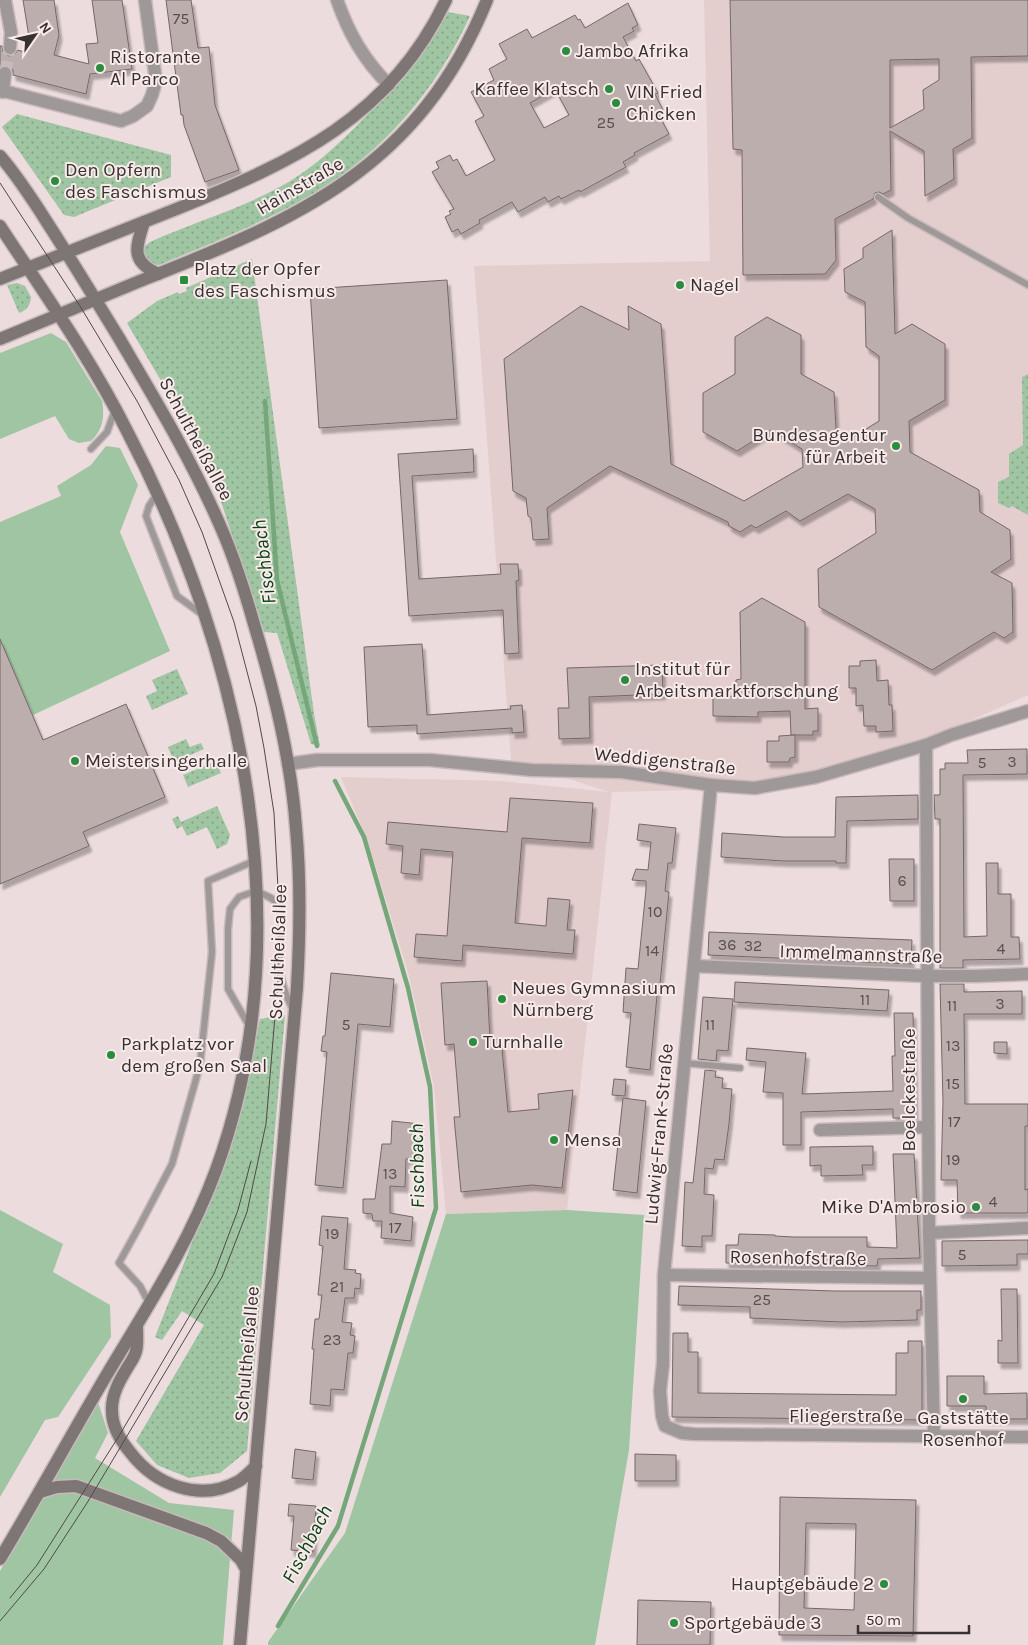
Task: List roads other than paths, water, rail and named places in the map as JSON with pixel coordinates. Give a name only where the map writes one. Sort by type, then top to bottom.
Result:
[{"type":"main road","name":"Hainstraße","points":[[0,279],[246,180],[306,150],[352,119],[389,84],[416,52],[433,26],[446,0]]},
{"type":"main road","points":[[485,5],[494,0]]},
{"type":"main road","name":"Hainstraße","points":[[0,339],[236,242],[285,219],[333,191],[371,164],[409,128],[432,100],[463,52],[485,5]]},
{"type":"main road","name":"Schultheißallee","points":[[0,156],[26,190],[67,253],[175,432],[222,530],[248,602],[263,653],[288,764],[296,826],[300,882],[300,931],[295,1014],[240,1645]]},
{"type":"main road","points":[[144,222],[137,251],[139,259],[146,268],[158,274]]},
{"type":"main road","name":"Schultheißallee","points":[[0,226],[116,408],[158,493],[191,573],[230,705],[238,743],[246,793],[256,892],[256,974],[251,1029],[234,1113],[215,1173],[183,1246],[138,1326],[0,1559]]},
{"type":"main road","points":[[138,1326],[136,1352],[117,1386],[112,1404],[112,1417],[116,1430],[141,1466],[169,1485],[191,1490],[212,1489],[234,1483],[246,1476],[256,1466]]},
{"type":"main road","points":[[40,1492],[57,1487],[76,1486],[188,1526],[221,1541],[241,1560],[246,1569]]},
{"type":"street","points":[[5,0],[11,32],[10,48]]},
{"type":"street","points":[[5,73],[1,92],[121,121],[133,116],[147,106],[156,81],[145,0]]},
{"type":"street","points":[[337,1],[360,50],[373,68],[389,84]]},
{"type":"street","name":"Weddigenstraße","points":[[288,764],[317,760],[420,760],[532,770],[622,772],[711,785],[755,788],[816,778],[926,745],[951,735],[1028,711]]},
{"type":"street","name":"Boelckestraße","points":[[926,745],[929,1233],[934,1436]]},
{"type":"street","name":"Ludwig-Frank-Straße","points":[[665,1426],[662,1416],[660,1391],[663,1364],[664,1275],[711,785]]},
{"type":"street","name":"Immelmannstraße","points":[[694,966],[927,976],[1028,974]]},
{"type":"street","points":[[820,1130],[928,1127]]},
{"type":"street","points":[[929,1233],[1028,1228]]},
{"type":"street","name":"Rosenhofstraße","points":[[664,1275],[930,1278]]},
{"type":"street","name":"Fliegerstraße","points":[[665,1426],[682,1433],[694,1434],[1028,1437]]},
{"type":"lane","points":[[878,197],[908,218],[1028,285]]},
{"type":"lane","points":[[92,449],[107,432],[116,408]]},
{"type":"lane","points":[[158,493],[149,506],[146,516],[176,596],[205,616]]},
{"type":"lane","points":[[150,1305],[140,1286],[119,1263],[172,1164],[200,1065],[212,952],[208,881],[254,861]]},
{"type":"lane","points":[[251,1029],[228,989],[228,929],[230,909],[239,898],[256,892],[273,899],[279,907],[281,931],[280,970],[287,999],[295,1014]]},
{"type":"lane","points":[[684,1063],[740,1068]]},
{"type":"waterway","name":"Fischbach","points":[[265,401],[277,580],[317,746]]},
{"type":"waterway","name":"Fischbach","points":[[278,1626],[338,1526],[436,1208],[430,1087],[408,988],[364,837],[335,781]]},
{"type":"tunnel","points":[[5,73],[10,48]]},
{"type":"tram line","points":[[0,183],[80,306],[137,401],[179,480],[202,532],[234,622],[256,706],[274,813],[279,907],[278,980],[266,1124],[247,1212],[222,1277],[87,1503],[44,1569],[0,1621]]},
{"type":"tram line","points":[[10,1598],[37,1565],[119,1436],[214,1274],[238,1210],[251,1161]]},
{"type":"place","name":"Jambo Afrika","points":[[566,51]]},
{"type":"place","name":"Ristorante Al Parco","points":[[100,68]]},
{"type":"place","name":"Kaffee Klatsch","points":[[609,89]]},
{"type":"place","name":"VIN Fried Chicken","points":[[616,103]]},
{"type":"place","name":"Den Opfern des Faschismus","points":[[55,181]]},
{"type":"place","name":"Platz der Opfer des Faschismus","points":[[184,280]]},
{"type":"place","name":"Nagel","points":[[680,285]]},
{"type":"place","name":"Bundesagentur für Arbeit","points":[[896,446]]},
{"type":"place","name":"Institut für Arbeitsmarktforschung","points":[[625,680]]},
{"type":"place","name":"Meistersingerhalle","points":[[75,761]]},
{"type":"place","name":"Neues Gymnasium Nürnberg","points":[[502,999]]},
{"type":"place","name":"Turnhalle","points":[[473,1042]]},
{"type":"place","name":"Parkplatz vor dem großen Saal","points":[[111,1055]]},
{"type":"place","name":"Mensa","points":[[554,1140]]},
{"type":"place","name":"Mike D'Ambrosio","points":[[976,1207]]},
{"type":"place","name":"Gaststätte Rosenhof","points":[[963,1399]]},
{"type":"place","name":"Hauptgebäude 2","points":[[884,1584]]},
{"type":"place","name":"Sportgebäude 3","points":[[674,1623]]}]
